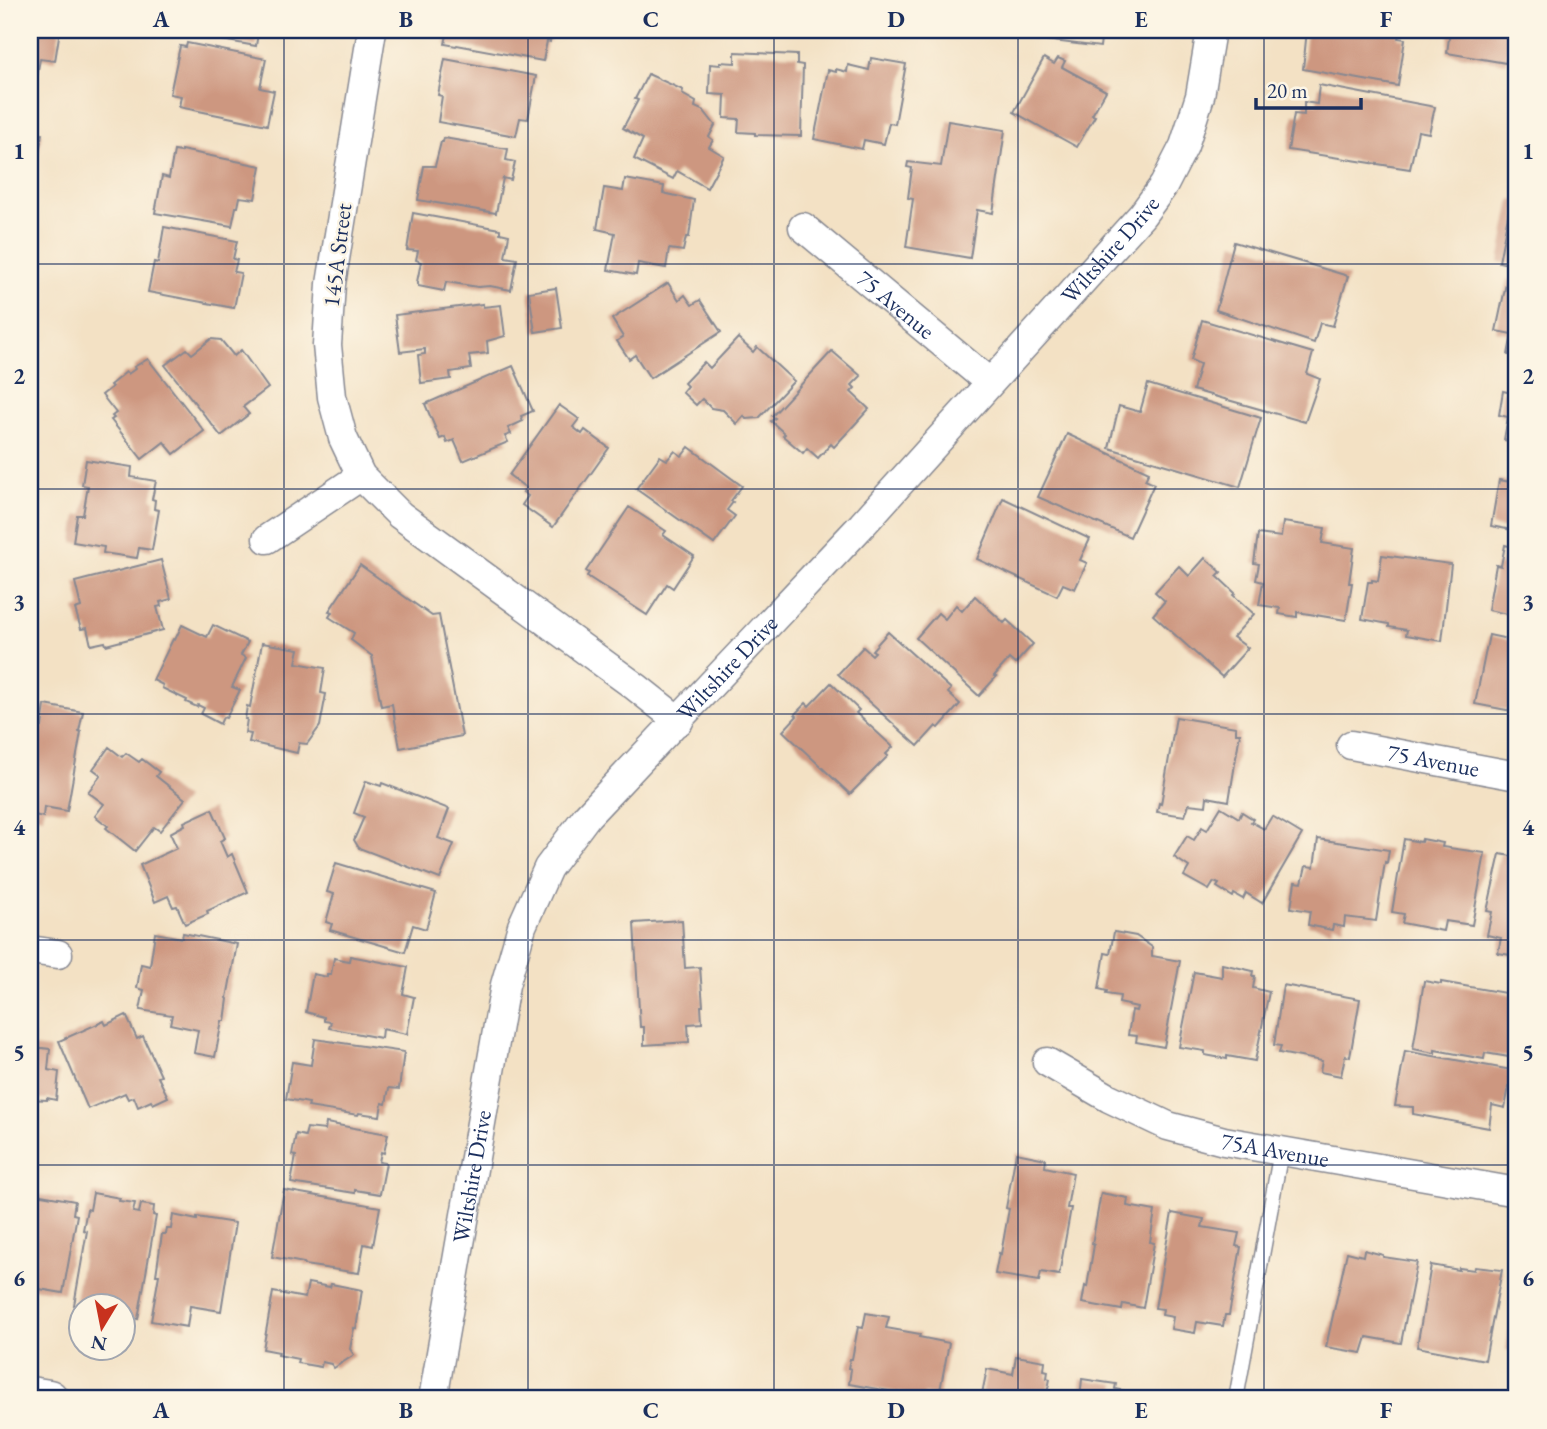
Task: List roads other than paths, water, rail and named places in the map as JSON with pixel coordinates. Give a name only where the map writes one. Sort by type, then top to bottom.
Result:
[{"type":"street","name":"145A Street","points":[[372,30],[331,284],[327,345],[332,397],[343,439],[361,476],[400,515],[679,721]]},
{"type":"street","name":"Wiltshire Drive","points":[[432,1399],[505,985],[522,926],[548,868],[587,816],[862,524],[1142,215],[1164,185],[1184,146],[1200,96],[1211,30]]},
{"type":"street","name":"75 Avenue","points":[[803,227],[989,382]]},
{"type":"street","points":[[267,538],[361,476]]},
{"type":"street","name":"75 Avenue","points":[[1351,745],[1517,776]]},
{"type":"street","points":[[30,950],[58,954]]},
{"type":"street","name":"75A Avenue","points":[[1047,1062],[1109,1098],[1168,1126],[1224,1142],[1517,1192]]},
{"type":"street","points":[[30,1396],[49,1399]]},
{"type":"lane","points":[[1236,1399],[1281,1151]]}]
